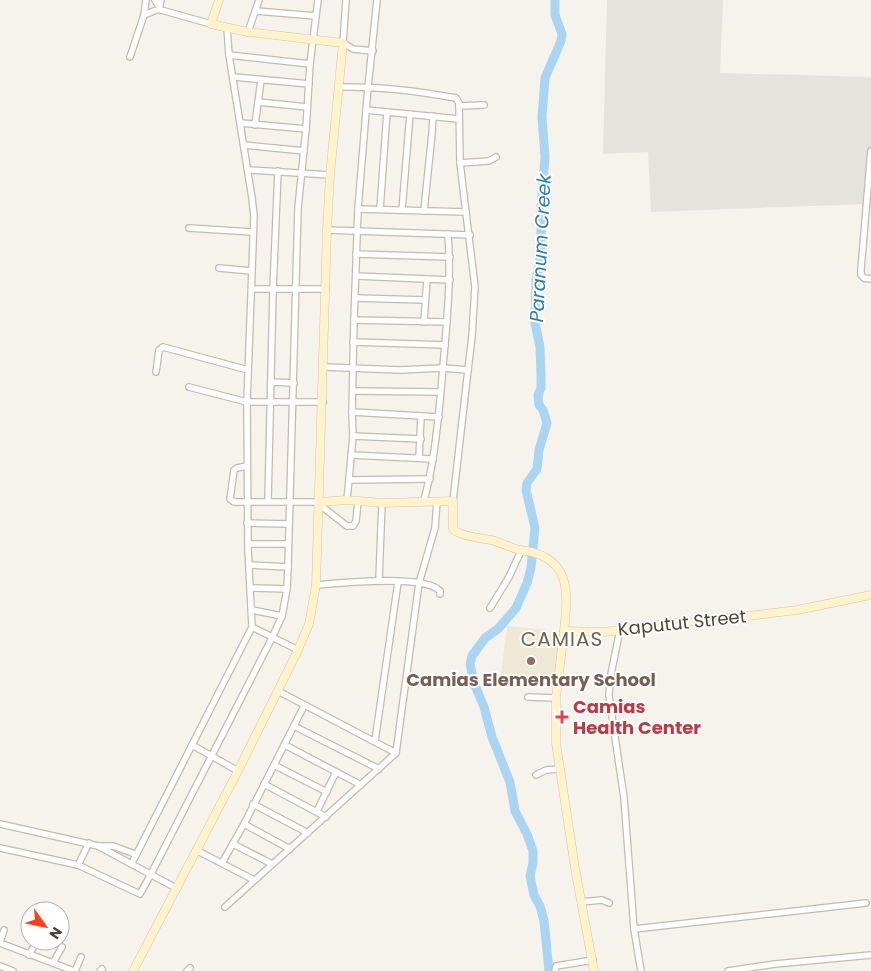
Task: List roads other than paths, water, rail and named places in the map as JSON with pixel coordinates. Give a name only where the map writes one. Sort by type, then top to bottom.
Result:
[{"type":"street","points":[[130,57],[144,15],[146,0]]},
{"type":"street","points":[[154,0],[159,9]]},
{"type":"street","points":[[159,9],[161,0]]},
{"type":"street","points":[[211,24],[219,0]]},
{"type":"street","points":[[248,32],[259,0]]},
{"type":"street","points":[[0,848],[78,866],[140,894],[152,874],[282,616],[287,590],[288,567],[298,208],[310,64],[318,0]]},
{"type":"street","points":[[133,971],[238,771],[309,624],[316,585],[320,504],[330,175],[340,87],[346,0]]},
{"type":"street","points":[[347,500],[353,436],[353,342],[358,209],[377,0]]},
{"type":"street","points":[[144,15],[159,9],[227,28],[343,43],[353,49],[373,51]]},
{"type":"street","points":[[256,11],[316,16]]},
{"type":"street","points":[[132,863],[252,627],[247,523],[247,402],[254,216],[234,77],[229,55],[227,28]]},
{"type":"street","points":[[229,55],[310,64]]},
{"type":"street","points":[[234,77],[309,84]]},
{"type":"street","points":[[256,124],[262,80]]},
{"type":"street","points":[[340,87],[368,87],[456,98],[459,106],[460,163],[475,287],[472,336],[453,501],[454,529],[457,532],[538,554],[554,564],[562,573],[565,581],[567,597],[556,698],[556,743],[594,971]]},
{"type":"street","points":[[258,102],[307,107]]},
{"type":"street","points":[[459,106],[484,105]]},
{"type":"street","points":[[366,110],[459,118]]},
{"type":"street","points":[[380,209],[387,112]]},
{"type":"street","points":[[402,210],[410,114]]},
{"type":"street","points":[[424,211],[432,134],[432,116]]},
{"type":"street","points":[[241,123],[306,129]]},
{"type":"street","points":[[244,145],[304,151]]},
{"type":"street","points":[[871,151],[861,269],[861,275],[864,278],[871,279]]},
{"type":"street","points":[[460,163],[489,161],[496,157]]},
{"type":"street","points":[[248,170],[330,175]]},
{"type":"street","points":[[268,501],[278,171]]},
{"type":"street","points":[[358,209],[466,212]]},
{"type":"street","points":[[189,228],[252,232]]},
{"type":"street","points":[[327,230],[470,235]]},
{"type":"street","points":[[424,500],[430,478],[439,417],[446,345],[450,280],[448,234]]},
{"type":"street","points":[[356,254],[450,257]]},
{"type":"street","points":[[220,268],[252,271]]},
{"type":"street","points":[[356,276],[450,280]]},
{"type":"street","points":[[424,322],[427,279]]},
{"type":"street","points":[[252,289],[326,289]]},
{"type":"street","points":[[355,298],[425,300]]},
{"type":"street","points":[[354,320],[447,322]]},
{"type":"street","points":[[353,342],[446,345]]},
{"type":"street","points":[[156,372],[159,350],[163,347],[248,370]]},
{"type":"street","points":[[324,367],[468,370]]},
{"type":"street","points":[[272,382],[294,382]]},
{"type":"street","points":[[189,387],[247,402],[323,402]]},
{"type":"street","points":[[353,391],[440,392]]},
{"type":"street","points":[[352,412],[439,417]]},
{"type":"street","points":[[419,458],[421,416]]},
{"type":"street","points":[[353,436],[421,438]]},
{"type":"street","points":[[351,455],[433,458]]},
{"type":"street","points":[[247,466],[234,470],[230,499],[234,502],[268,501],[320,504],[347,500],[382,503],[424,500],[453,501]]},
{"type":"street","points":[[350,480],[430,478]]},
{"type":"street","points":[[320,504],[347,526],[353,526],[356,521],[358,501]]},
{"type":"street","points":[[225,907],[396,752],[419,583],[434,528],[437,501]]},
{"type":"street","points":[[379,580],[382,503]]},
{"type":"street","points":[[247,523],[288,524]]},
{"type":"street","points":[[249,544],[288,544]]},
{"type":"street","points":[[490,608],[524,551]]},
{"type":"street","points":[[250,564],[288,567]]},
{"type":"street","points":[[316,585],[379,580],[419,583],[438,588],[440,594]]},
{"type":"street","points":[[375,741],[398,582]]},
{"type":"street","points":[[251,588],[287,590]]},
{"type":"street","name":"Kaputut Street","points":[[564,631],[604,632],[740,617],[797,610],[871,595]]},
{"type":"street","points":[[252,610],[282,616]]},
{"type":"street","points":[[252,627],[298,650]]},
{"type":"street","points":[[620,630],[610,679],[609,696],[624,798],[634,929],[641,971]]},
{"type":"street","points":[[278,691],[396,752]]},
{"type":"street","points":[[528,697],[556,698]]},
{"type":"street","points":[[222,864],[304,706]]},
{"type":"street","points":[[294,726],[379,769]]},
{"type":"street","points":[[192,745],[238,771]]},
{"type":"street","points":[[285,745],[361,785]]},
{"type":"street","points":[[274,765],[327,792]]},
{"type":"street","points":[[536,774],[546,770],[559,769]]},
{"type":"street","points":[[317,811],[336,772]]},
{"type":"street","points":[[264,784],[326,816]]},
{"type":"street","points":[[254,804],[308,833]]},
{"type":"street","points":[[0,824],[98,846],[176,888]]},
{"type":"street","points":[[244,824],[290,849]]},
{"type":"street","points":[[78,866],[89,843]]},
{"type":"street","points":[[233,844],[272,864]]},
{"type":"street","points":[[98,846],[113,846],[136,854]]},
{"type":"street","points":[[196,850],[254,880]]},
{"type":"street","points":[[581,902],[602,900],[609,903]]},
{"type":"street","points":[[634,929],[866,903]]},
{"type":"street","points":[[4,930],[0,942],[29,955],[74,971],[81,958]]},
{"type":"street","points":[[29,955],[31,951]]},
{"type":"street","points":[[54,963],[60,951]]},
{"type":"street","points":[[728,971],[775,964],[871,955]]},
{"type":"street","points":[[555,971],[556,966],[593,960]]},
{"type":"street","points":[[0,966],[13,971]]},
{"type":"waterway","name":"Paranum Creek","points":[[549,971],[544,921],[540,906],[534,895],[530,876],[533,851],[527,834],[515,811],[510,782],[492,737],[484,707],[474,683],[470,664],[472,656],[485,638],[498,629],[516,608],[527,583],[531,568],[535,528],[526,490],[527,483],[537,469],[539,450],[547,423],[543,410],[539,405],[538,395],[541,388],[540,347],[535,323],[536,280],[541,253],[541,207],[545,157],[542,117],[545,78],[561,41],[562,34],[555,15],[555,0]]},
{"type":"place","name":"Camias Elementary School","points":[[531,661]]},
{"type":"place","name":"Camias Health Center","points":[[562,717]]},
{"type":"district","name":"CAMIAS","points":[[562,639]]}]
